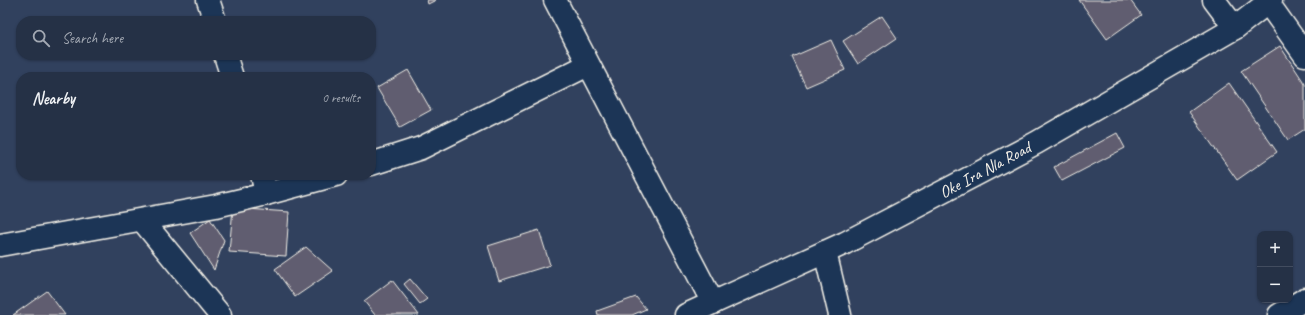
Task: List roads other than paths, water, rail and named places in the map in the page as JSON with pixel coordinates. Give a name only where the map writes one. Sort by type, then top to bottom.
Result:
[{"type":"street","points":[[208,0],[213,16]]},
{"type":"street","points":[[554,0],[713,303]]},
{"type":"street","points":[[1214,0],[1235,28]]},
{"type":"street","points":[[1270,2],[1305,55]]},
{"type":"street","name":"Oke Ira Nla Road","points":[[686,315],[759,283],[858,236],[1036,143],[1235,28],[1270,2]]},
{"type":"street","points":[[227,60],[230,72]]},
{"type":"street","points":[[376,162],[421,148],[588,65]]},
{"type":"street","points":[[0,245],[216,206],[264,185],[300,180]]},
{"type":"street","points":[[142,220],[220,315]]},
{"type":"street","points":[[825,252],[840,315]]},
{"type":"street","points":[[1279,315],[1305,299]]}]
